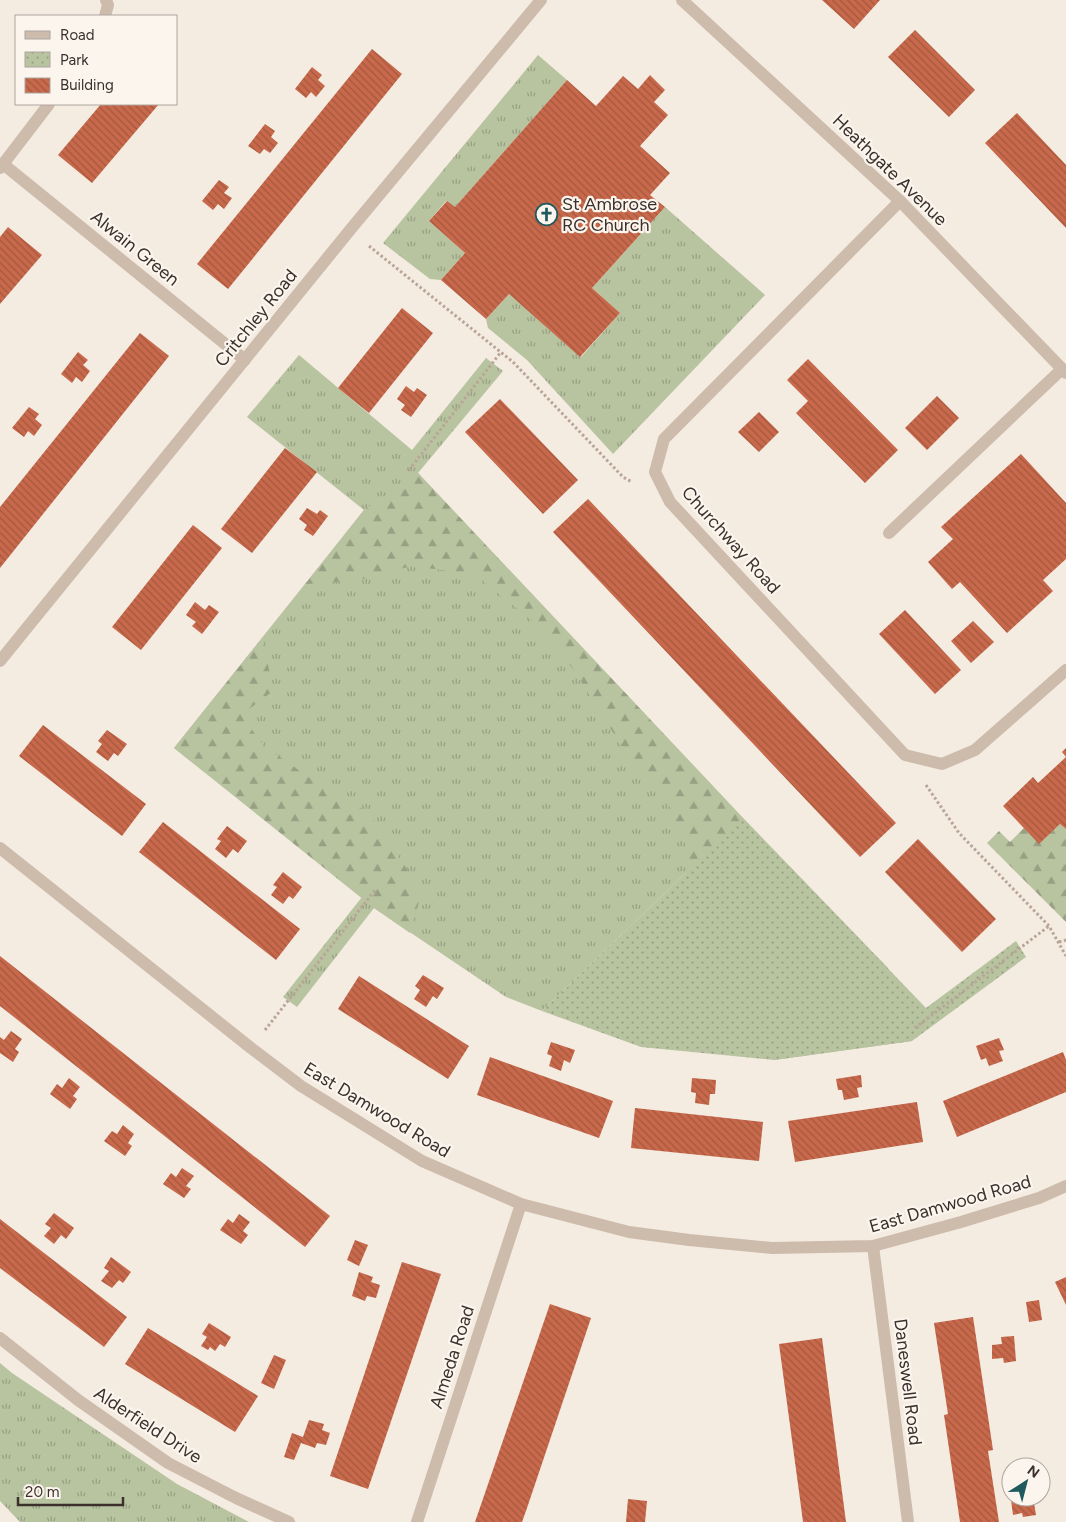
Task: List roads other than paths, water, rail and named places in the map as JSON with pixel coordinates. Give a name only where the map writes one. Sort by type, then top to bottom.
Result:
[{"type":"street","points":[[105,15],[108,5],[106,0]]},
{"type":"street","name":"Critchley Road","points":[[0,661],[350,230],[541,0]]},
{"type":"street","name":"Heathgate Avenue","points":[[682,0],[900,201],[1064,371]]},
{"type":"street","name":"Alwain Green","points":[[48,105],[2,166],[245,360]]},
{"type":"street","name":"Churchway Road","points":[[900,201],[664,440],[655,472],[670,502],[905,755],[942,764],[975,750],[1066,670]]},
{"type":"street","points":[[890,533],[1064,371]]},
{"type":"street","name":"East Damwood Road","points":[[0,848],[301,1086],[422,1161],[521,1204],[629,1232],[689,1240],[772,1248],[873,1246],[1039,1198],[1066,1186]]},
{"type":"street","name":"Almeda Road","points":[[417,1522],[521,1204]]},
{"type":"street","name":"Daneswell Road","points":[[873,1246],[908,1522]]},
{"type":"street","name":"Alderfield Drive","points":[[0,1338],[78,1400],[168,1463],[236,1498],[290,1522]]},
{"type":"place","name":"St Ambrose RC Church","points":[[546,214]]}]
